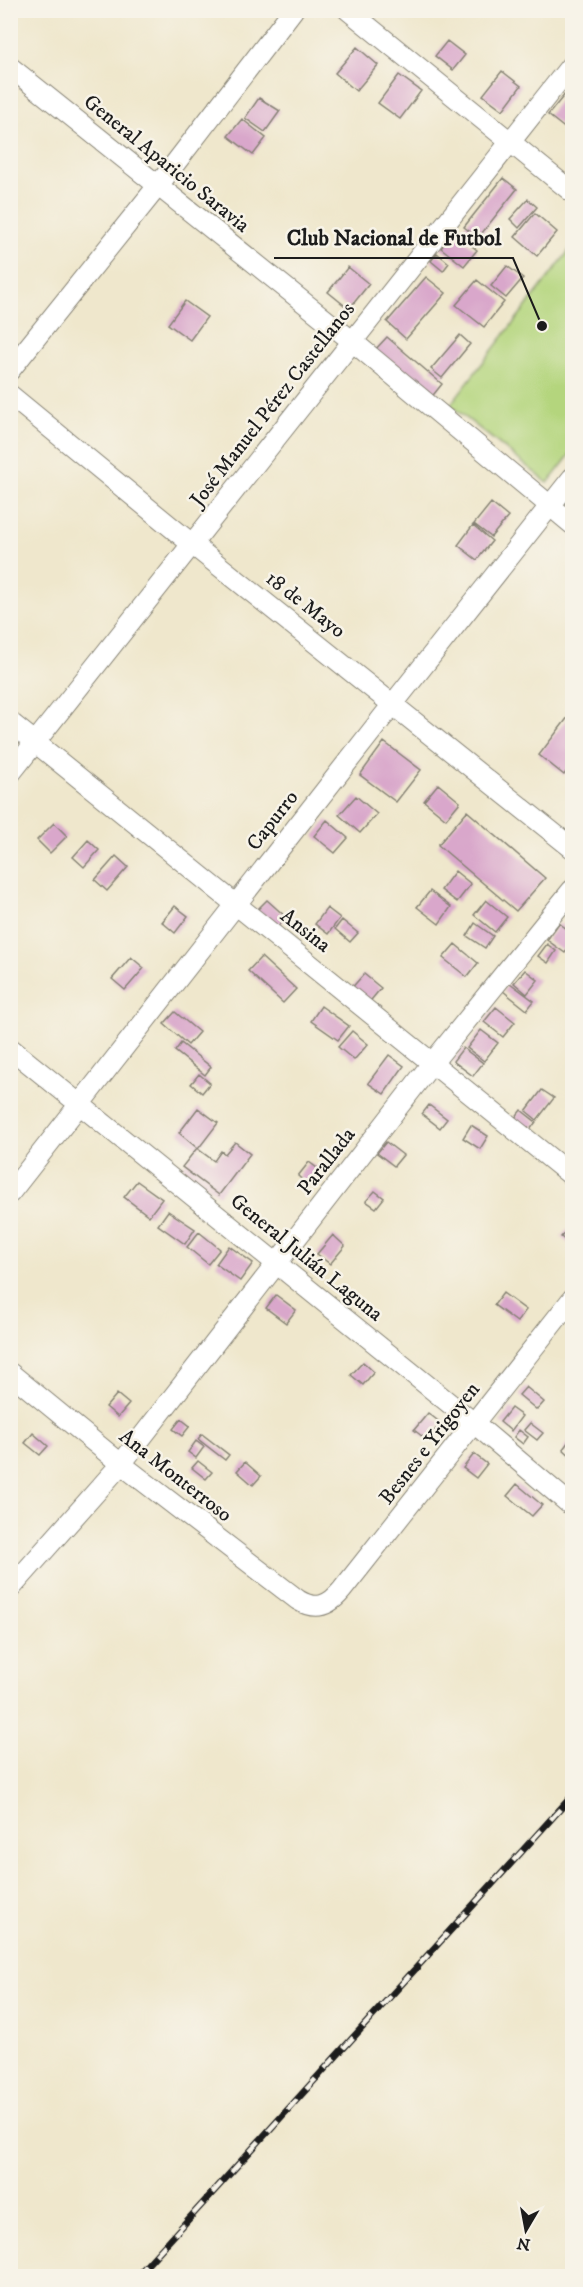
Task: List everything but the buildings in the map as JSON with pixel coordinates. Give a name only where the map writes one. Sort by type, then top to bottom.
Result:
[{"type":"street","points":[[10,370],[157,187],[293,10]]},
{"type":"street","points":[[348,10],[573,192]]},
{"type":"street","name":"José Manuel Pérez Castellanos","points":[[10,774],[573,64]]},
{"type":"street","name":"General Aparicio Saravia","points":[[10,67],[352,341],[573,524]]},
{"type":"street","name":"18 de Mayo","points":[[10,395],[193,545],[573,848]]},
{"type":"street","name":"Capurro","points":[[10,1193],[573,478]]},
{"type":"street","name":"Ansina","points":[[10,722],[573,1176]]},
{"type":"street","name":"Parallada","points":[[10,1589],[121,1464],[434,1062],[573,890]]},
{"type":"street","name":"General Julián Laguna","points":[[10,1048],[573,1506]]},
{"type":"street","name":"Besnes e Yrigoyen","points":[[316,1607],[336,1598],[573,1299]]},
{"type":"street","name":"Ana Monterroso","points":[[10,1373],[121,1464],[298,1600],[308,1606],[316,1607]]},
{"type":"green space","points":[[572,247],[572,452],[548,483],[450,405]]},
{"type":"railway","points":[[137,2276],[572,1796]]},
{"type":"place","name":"Club Nacional de Futbol","points":[[542,326]]}]
